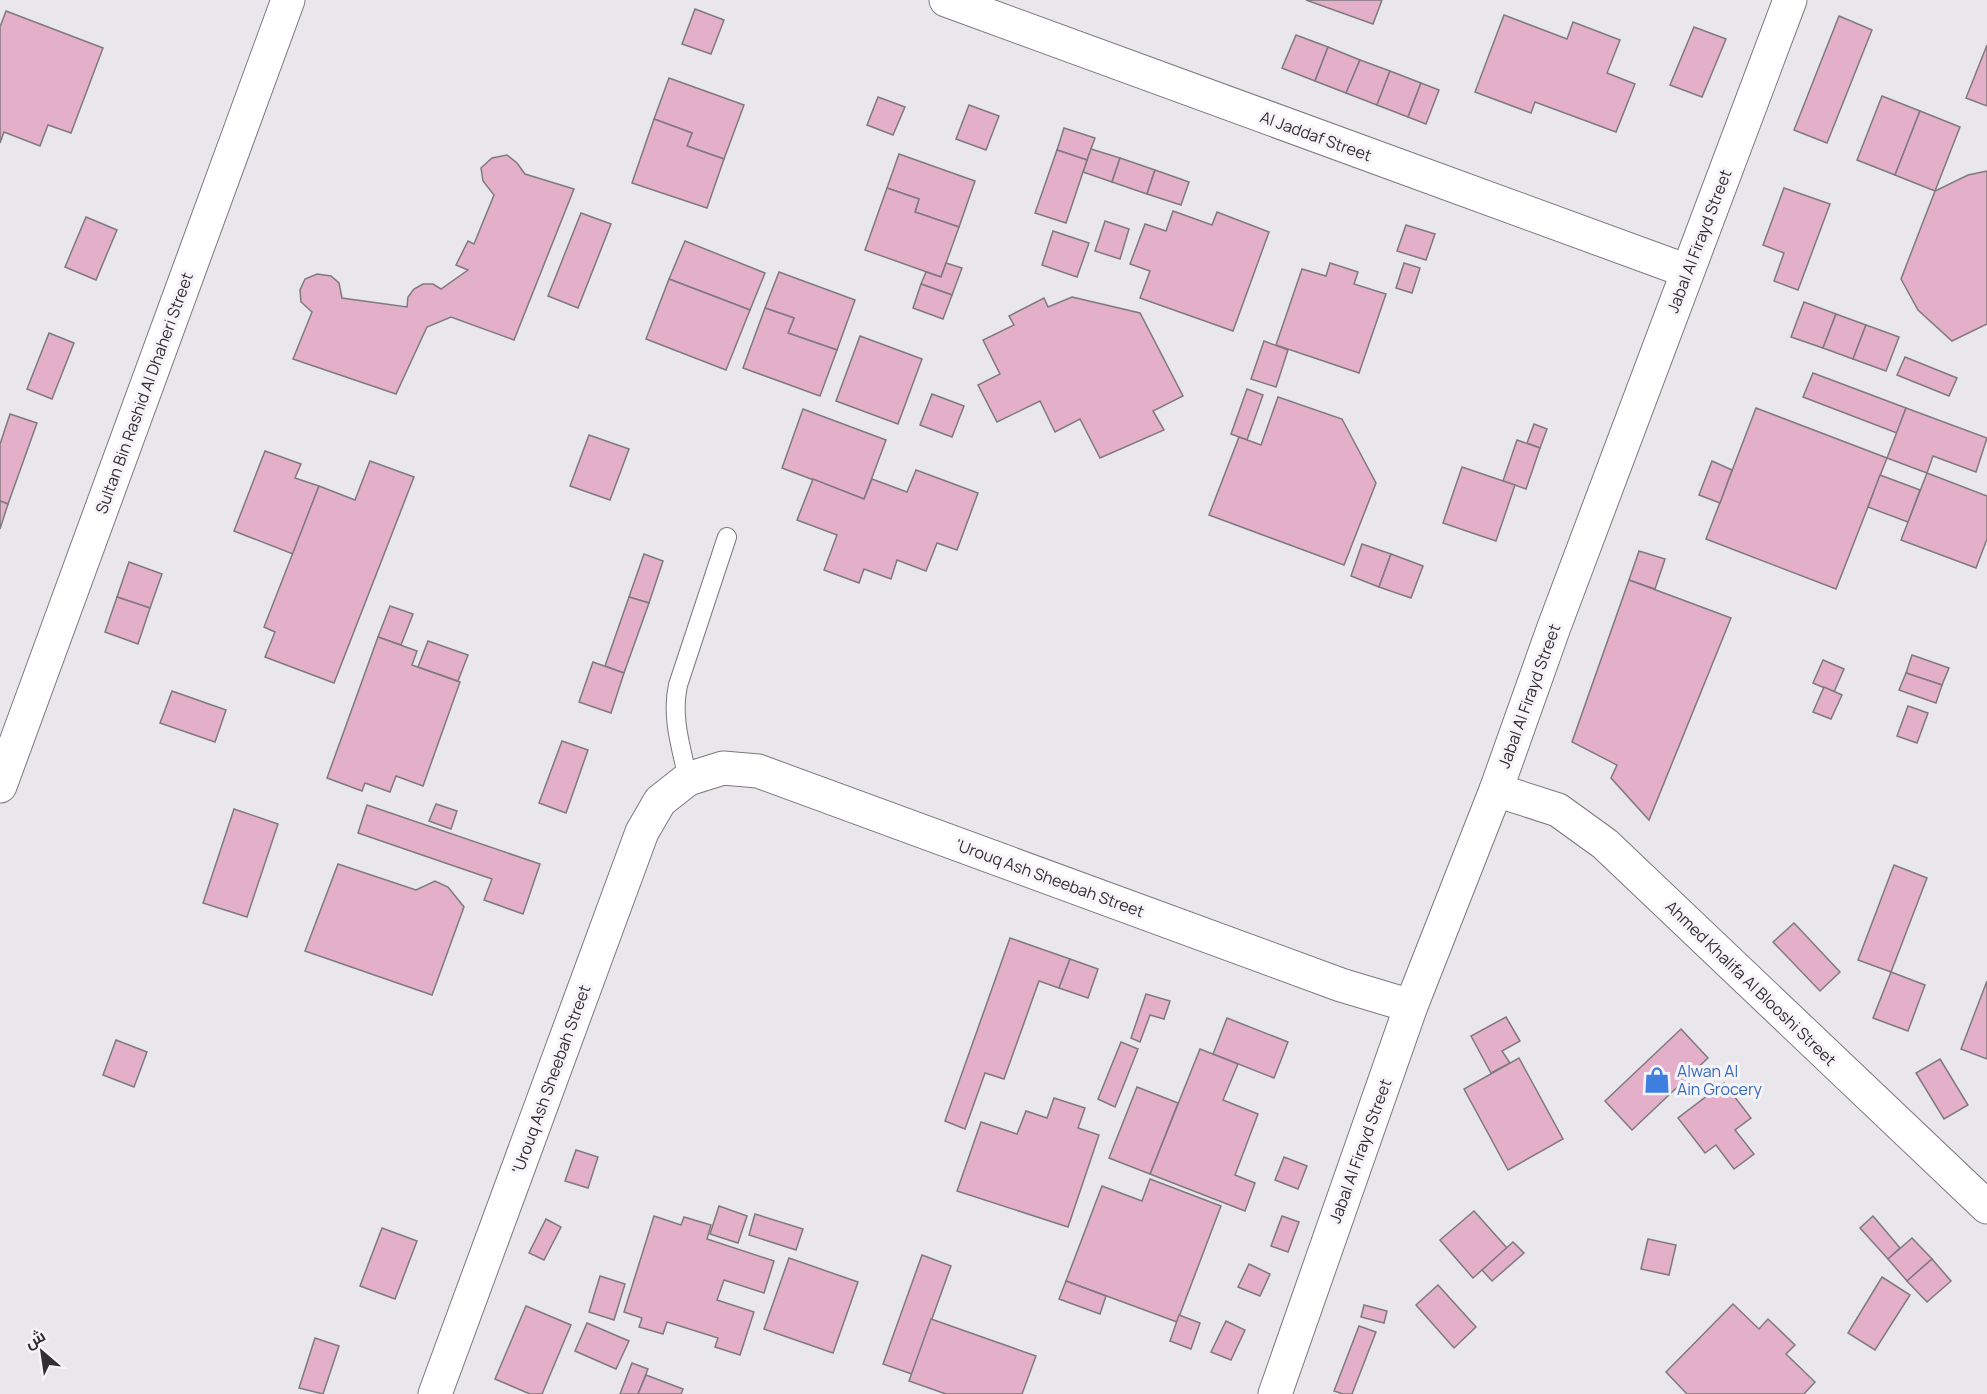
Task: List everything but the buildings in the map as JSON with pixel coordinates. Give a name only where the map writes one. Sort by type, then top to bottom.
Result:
[{"type":"street","name":"Sultan Bin Rashid Al Dhaheri Street","points":[[0,786],[288,0]]},
{"type":"street","name":"Al Jaddaf Street","points":[[946,0],[1687,271]]},
{"type":"street","name":"Jabal Al Firayd Street","points":[[1275,1394],[1411,1006],[1496,789],[1554,627],[1790,0]]},
{"type":"street","name":"'Urouq Ash Sheebah Street","points":[[435,1394],[642,832],[660,801],[688,779],[723,768],[758,771],[1341,985],[1411,1006]]},
{"type":"street","name":"Ahmed Khalifa Al Blooshi Street","points":[[1496,789],[1558,810],[1605,844],[1987,1207]]},
{"type":"lane","points":[[688,779],[675,717],[674,701],[727,537]]},
{"type":"place","name":"Alwan Al Ain Grocery","points":[[1657,1080]]}]
